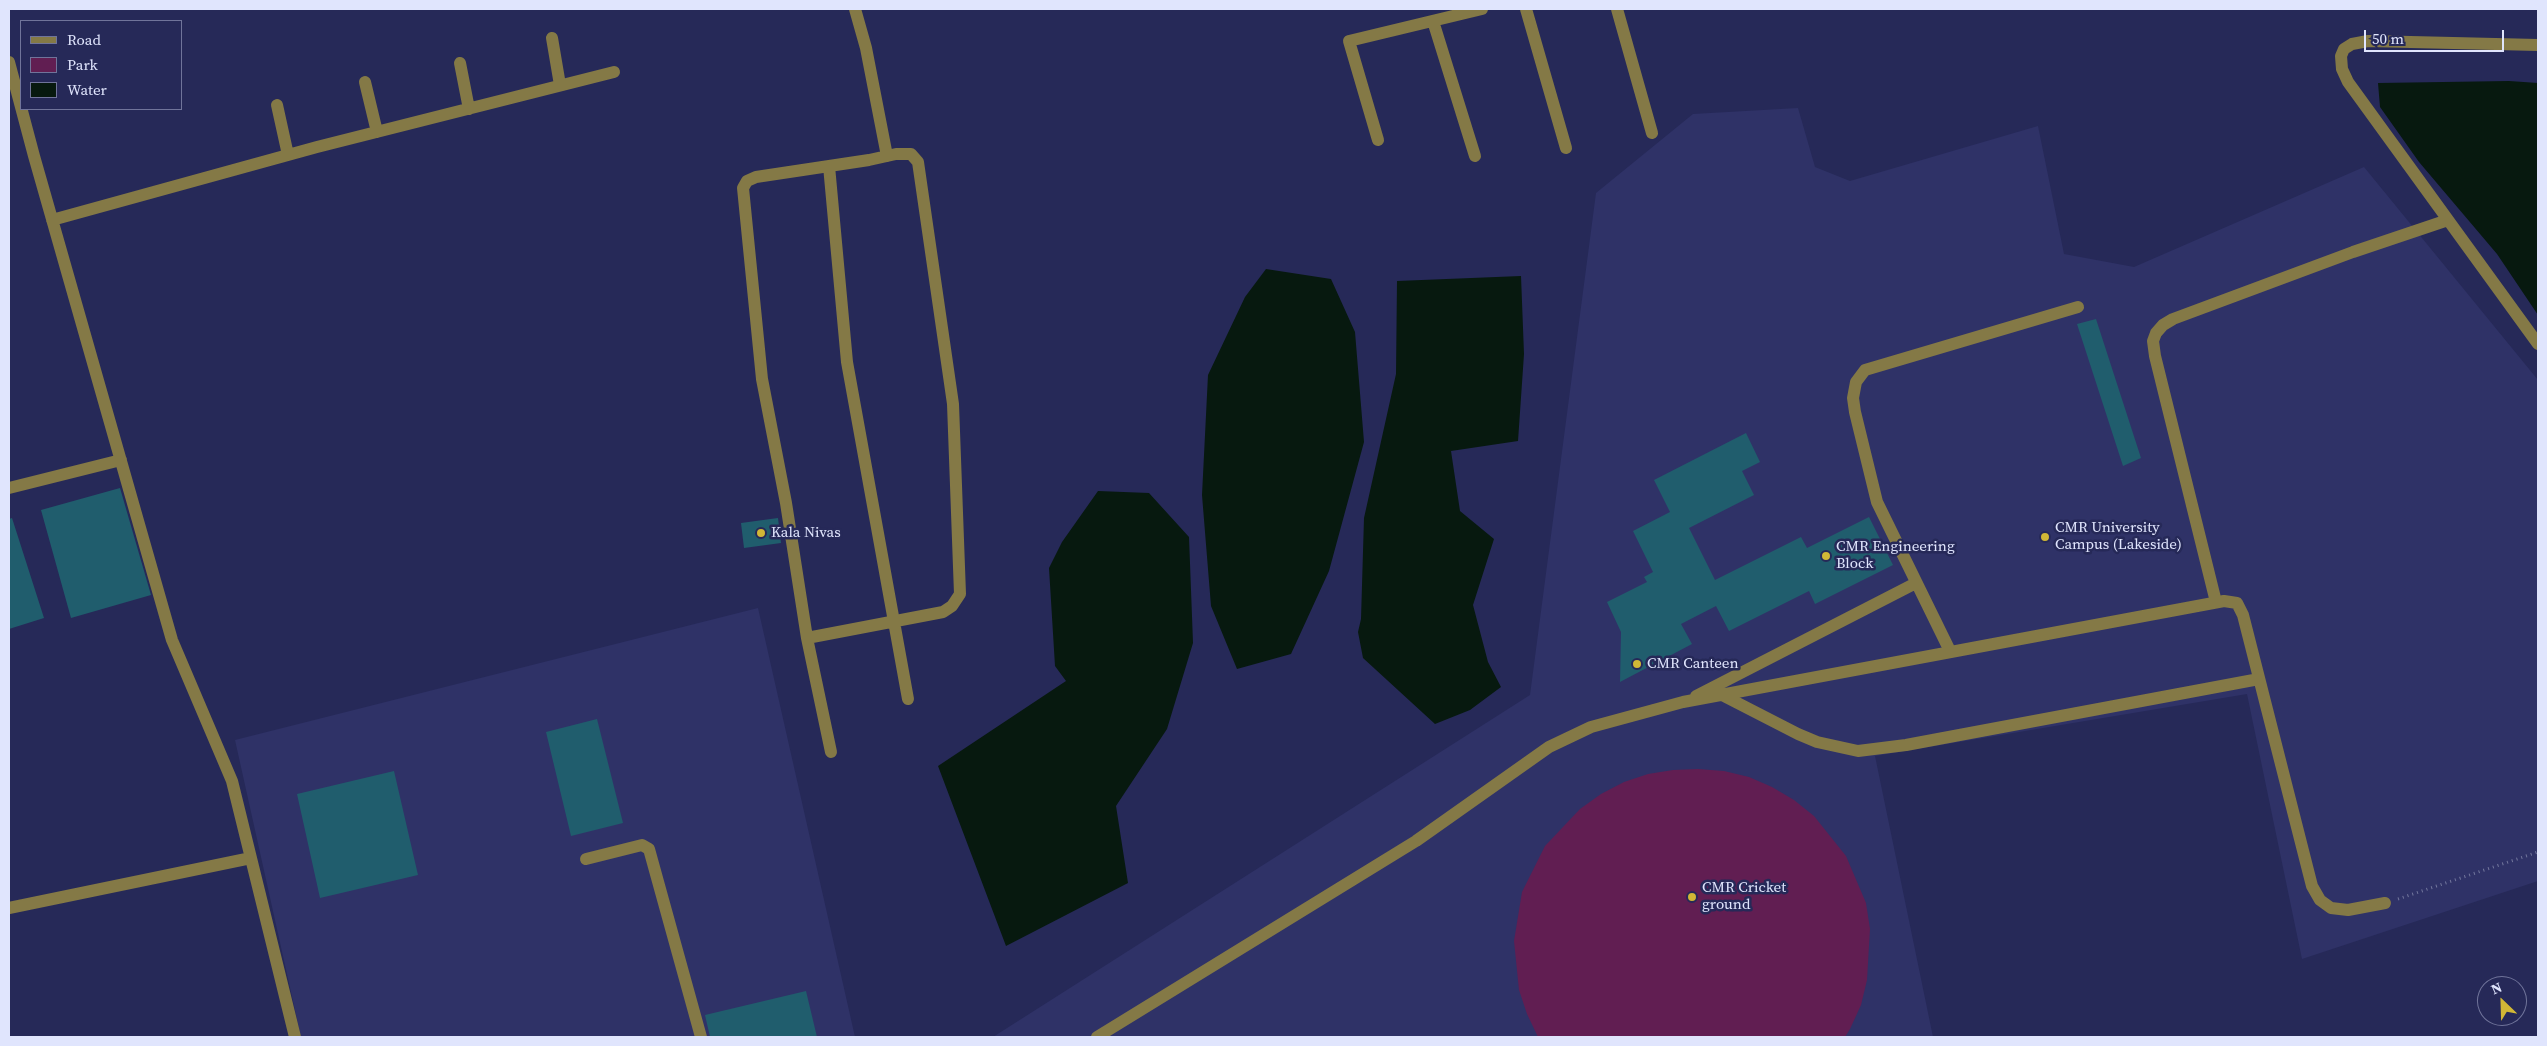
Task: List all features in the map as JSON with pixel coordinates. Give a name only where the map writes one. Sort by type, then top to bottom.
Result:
[{"type":"street","points":[[856,9],[866,48],[887,156]]},
{"type":"street","points":[[1378,140],[1349,40],[1433,21],[1458,12],[1482,9]]},
{"type":"street","points":[[1526,9],[1566,148]]},
{"type":"street","points":[[1617,9],[1652,133]]},
{"type":"street","points":[[1433,21],[1475,156]]},
{"type":"street","points":[[552,38],[560,85]]},
{"type":"street","points":[[2538,45],[2368,41],[2352,44],[2344,49],[2341,56],[2342,69],[2348,82],[2427,187],[2448,220],[2538,344]]},
{"type":"street","points":[[9,62],[20,102]]},
{"type":"street","points":[[460,63],[470,108]]},
{"type":"street","points":[[52,220],[288,155],[614,72]]},
{"type":"street","points":[[364,82],[377,132]]},
{"type":"street","points":[[277,105],[288,155]]},
{"type":"street","points":[[22,110],[172,640],[232,781],[295,1037]]},
{"type":"street","points":[[807,638],[943,612],[952,606],[960,594],[953,404],[918,162],[911,154],[896,154],[756,177],[747,181],[743,188],[762,379],[786,503],[807,638],[832,752]]},
{"type":"street","points":[[829,166],[847,362],[908,699]]},
{"type":"street","points":[[2216,602],[2155,356],[2153,341],[2156,333],[2163,325],[2173,319],[2352,252],[2448,220]]},
{"type":"street","points":[[1950,651],[1877,502],[1855,412],[1853,398],[1856,382],[1865,370],[2078,307]]},
{"type":"street","points":[[9,488],[121,460]]},
{"type":"street","points":[[1683,702],[1916,584]]},
{"type":"street","points":[[1097,1037],[1416,841],[1549,748],[1591,727],[1683,702],[2216,602],[2230,602],[2240,608],[2312,886],[2320,900],[2331,908],[2348,910],[2385,903]]},
{"type":"street","points":[[1722,695],[1817,742],[1858,752],[1906,745],[2259,679]]},
{"type":"street","points":[[586,859],[642,845],[649,849],[701,1037]]},
{"type":"street","points":[[9,908],[252,858]]},
{"type":"path","points":[[2385,903],[2538,852]]},
{"type":"shaded area","name":"CMR University Campus (Lakeside)","points":[[1798,108],[1815,167],[1850,181],[2038,126],[2064,254],[2134,267],[2364,167],[2538,380],[2538,881],[2302,959],[2247,694],[1875,756],[1933,1037],[993,1037],[1530,695],[1596,193],[1693,114]]},
{"type":"shaded area","points":[[758,608],[855,1037],[301,1037],[235,740]]},
{"type":"green space","name":"CMR Cricket ground","points":[[1698,769],[1724,771],[1749,777],[1772,787],[1794,800],[1814,816],[1846,856],[1866,903],[1870,929],[1867,980],[1861,1005],[1850,1029],[1845,1037],[1538,1037],[1527,1014],[1519,990],[1514,941],[1522,892],[1545,846],[1580,809],[1601,794],[1624,782],[1648,774]]},
{"type":"water","points":[[2509,81],[2538,83],[2538,315],[2497,254],[2419,162],[2380,107],[2378,83]]},
{"type":"water","points":[[1266,269],[1331,279],[1355,332],[1364,442],[1329,571],[1291,654],[1237,669],[1211,606],[1202,495],[1208,375],[1245,297]]},
{"type":"water","points":[[1521,276],[1524,354],[1518,441],[1451,451],[1460,511],[1494,539],[1473,605],[1488,662],[1501,687],[1470,710],[1435,724],[1363,658],[1358,632],[1361,619],[1364,518],[1396,374],[1397,281]]},
{"type":"water","points":[[1098,491],[1149,493],[1189,537],[1193,643],[1167,729],[1116,806],[1128,883],[1006,946],[938,766],[1066,681],[1055,666],[1049,568],[1062,542]]},
{"type":"building","points":[[2096,319],[2141,458],[2123,466],[2077,324]]},
{"type":"building","name":"CMR Engineering Block","points":[[1746,433],[1760,462],[1742,471],[1754,495],[1689,528],[1715,580],[1801,537],[1807,548],[1869,517],[1893,565],[1815,604],[1809,591],[1729,631],[1716,606],[1681,624],[1692,644],[1620,682],[1621,632],[1607,602],[1647,582],[1644,577],[1653,572],[1633,531],[1670,512],[1654,480]]},
{"type":"building","points":[[120,488],[151,595],[71,618],[41,510]]},
{"type":"building","points":[[12,518],[44,618],[9,629],[9,519]]},
{"type":"building","name":"Kala Nivas","points":[[778,518],[781,543],[744,548],[741,523]]},
{"type":"building","points":[[597,719],[623,823],[571,836],[546,732]]},
{"type":"building","points":[[394,771],[418,875],[320,898],[297,794]]},
{"type":"building","points":[[806,991],[817,1037],[710,1037],[705,1015]]},
{"type":"place","name":"Kala Nivas","points":[[761,533]]},
{"type":"place","name":"CMR University Campus (Lakeside)","points":[[2045,537]]},
{"type":"place","name":"CMR Engineering Block","points":[[1826,556]]},
{"type":"place","name":"CMR Canteen","points":[[1637,664]]},
{"type":"place","name":"CMR Cricket ground","points":[[1692,897]]}]
